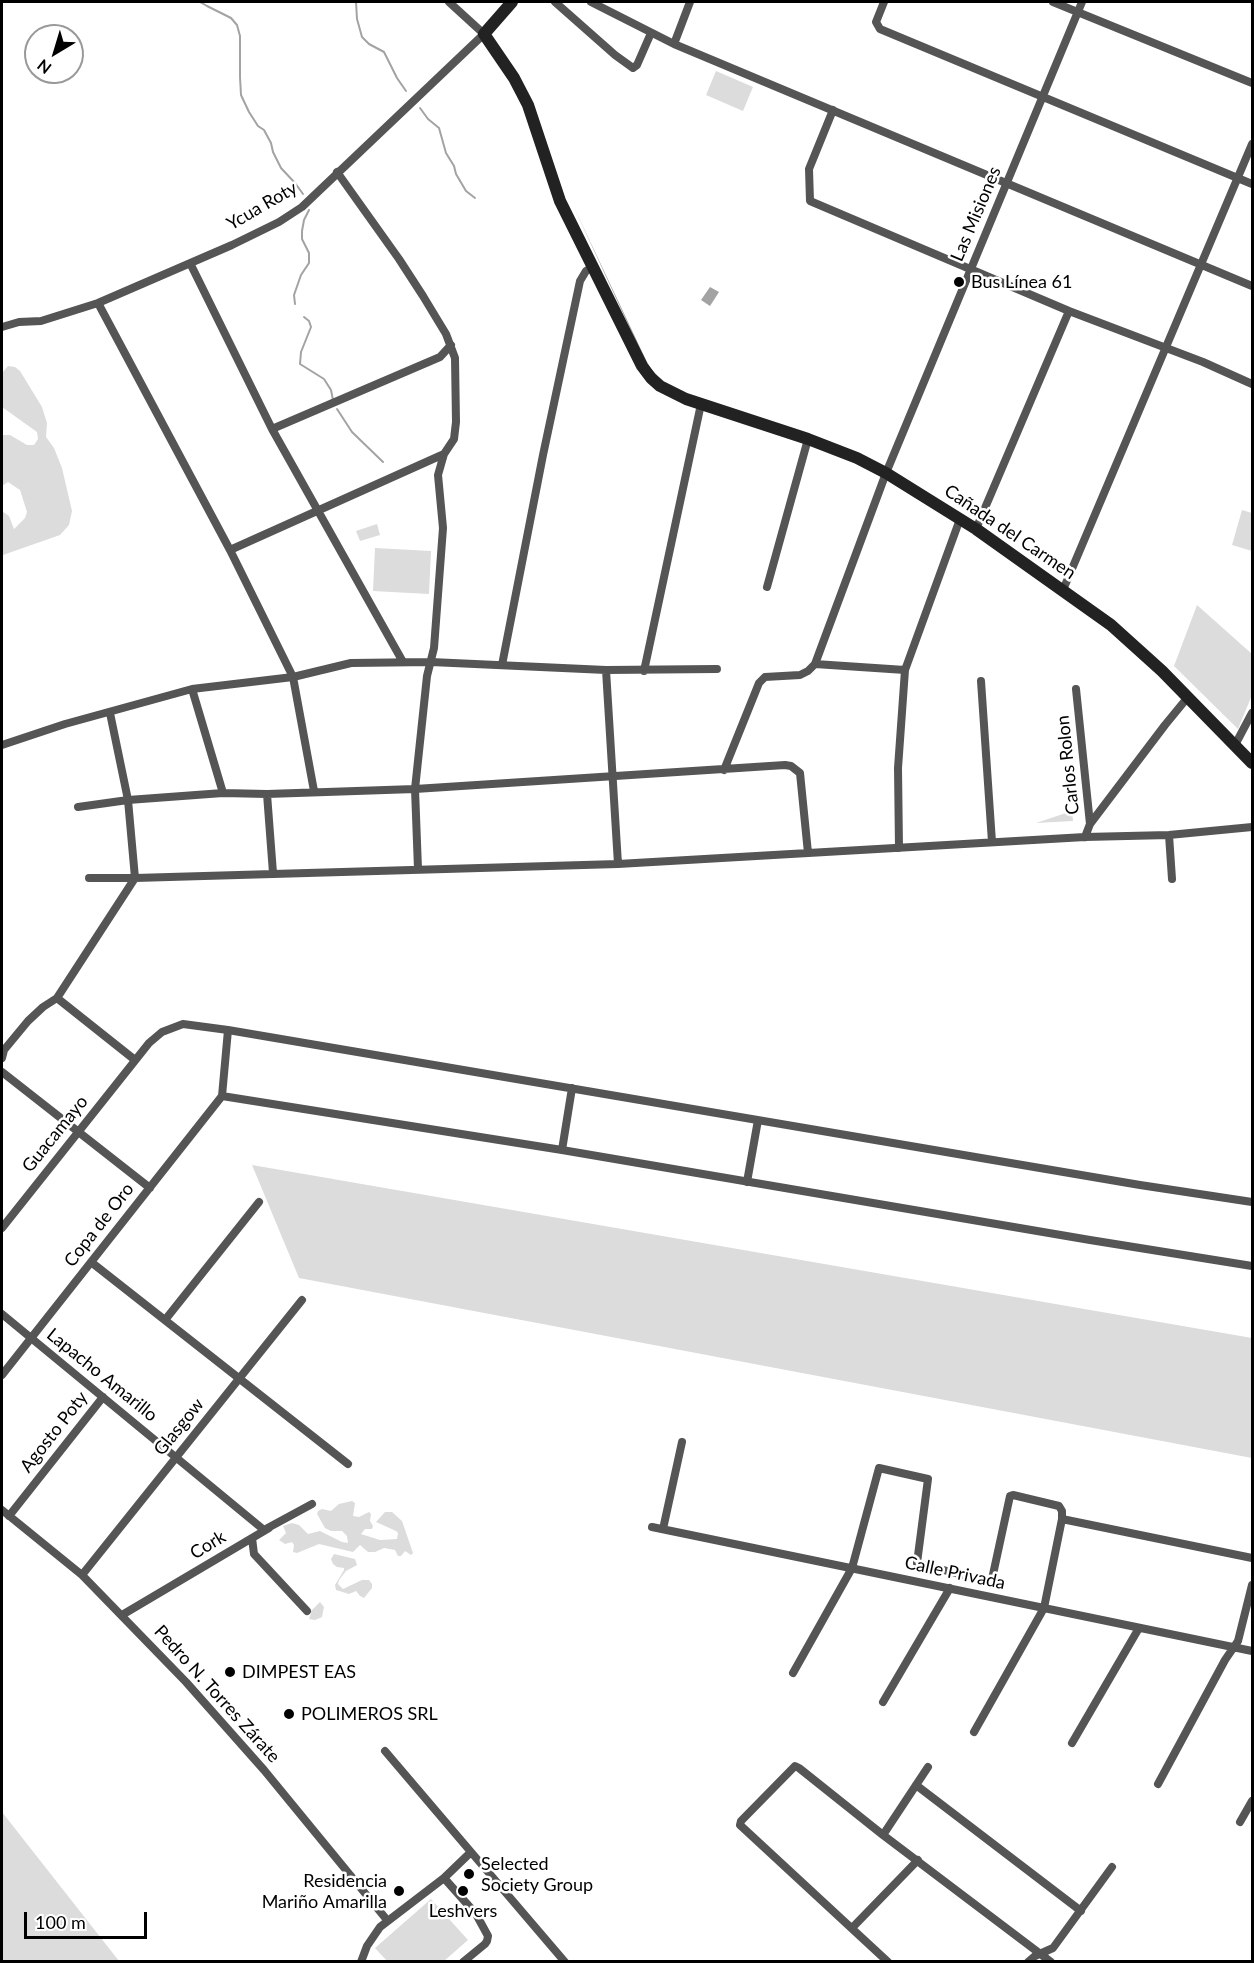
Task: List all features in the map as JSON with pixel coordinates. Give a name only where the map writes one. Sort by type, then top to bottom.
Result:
[{"type":"street","points":[[449,2],[484,34]]},
{"type":"street","name":"Ycua Roty","points":[[2,327],[19,322],[41,321],[98,303],[279,222],[320,192],[338,172],[484,34],[512,2]]},
{"type":"street","points":[[555,2],[615,56],[633,68],[638,65],[651,33]]},
{"type":"street","points":[[591,2],[674,44],[1252,286]]},
{"type":"street","points":[[674,44],[690,2]]},
{"type":"street","points":[[884,2],[876,22],[880,29],[1252,184]]},
{"type":"street","points":[[1053,2],[1252,83]]},
{"type":"street","name":"Las Misiones","points":[[815,664],[886,472],[1082,2]]},
{"type":"street","name":"Cañada del Carmen","points":[[484,34],[514,78],[528,105],[560,201],[646,372],[660,386],[701,404],[808,439],[857,458],[886,472],[976,529],[1111,626],[1188,697],[1252,763]]},
{"type":"street","points":[[833,110],[809,169],[810,201],[1252,384]]},
{"type":"street","points":[[1063,590],[1252,144]]},
{"type":"street","points":[[338,172],[399,259],[446,334],[454,358],[456,422],[454,439],[444,454],[438,475],[444,528],[434,648],[427,676],[415,789],[418,869]]},
{"type":"street","points":[[190,263],[272,429],[403,662]]},
{"type":"street","points":[[502,665],[580,281],[586,271],[592,267]]},
{"type":"street","points":[[98,303],[230,550],[293,677],[314,791]]},
{"type":"street","points":[[976,529],[1069,310]]},
{"type":"street","points":[[272,429],[440,357],[451,345]]},
{"type":"street","points":[[644,670],[701,404]]},
{"type":"street","points":[[767,587],[808,439]]},
{"type":"street","points":[[230,550],[444,454]]},
{"type":"street","points":[[899,848],[898,768],[905,670],[960,519]]},
{"type":"street","points":[[2,745],[65,724],[192,689],[293,677],[351,663],[431,662],[606,670],[717,669]]},
{"type":"street","points":[[724,770],[759,683],[765,677],[800,675],[815,664],[905,670]]},
{"type":"street","points":[[606,670],[618,864]]},
{"type":"street","points":[[981,681],[992,842]]},
{"type":"street","points":[[192,689],[223,793]]},
{"type":"street","name":"Carlos Rolon","points":[[1076,689],[1090,824],[1085,837]]},
{"type":"street","points":[[1090,824],[1188,697]]},
{"type":"street","points":[[2,1058],[4,1050],[21,1028],[43,1007],[57,998],[135,878],[128,800],[110,713]]},
{"type":"street","points":[[1235,745],[1252,713]]},
{"type":"street","points":[[78,807],[128,800],[223,793],[267,794],[415,789],[785,765],[791,766],[800,773],[808,853]]},
{"type":"street","points":[[267,794],[273,873]]},
{"type":"street","points":[[89,878],[618,864],[1085,837],[1169,835],[1252,827]]},
{"type":"street","points":[[1169,835],[1172,879]]},
{"type":"street","points":[[57,998],[135,1060]]},
{"type":"street","name":"Guacamayo","points":[[2,1228],[155,1037],[172,1027],[183,1024],[1252,1202]]},
{"type":"street","points":[[228,1030],[222,1096],[562,1150],[1252,1266]]},
{"type":"street","points":[[2,1072],[150,1188]]},
{"type":"street","points":[[562,1150],[572,1088]]},
{"type":"street","name":"Copa de Oro","points":[[2,1375],[222,1096]]},
{"type":"street","points":[[747,1182],[758,1120]]},
{"type":"street","points":[[165,1320],[259,1202]]},
{"type":"street","points":[[91,1262],[348,1464]]},
{"type":"street","name":"Glasgow","points":[[82,1575],[302,1300]]},
{"type":"street","name":"Lapacho Amarillo","points":[[2,1314],[264,1530],[312,1504]]},
{"type":"street","name":"Agosto Poty","points":[[9,1516],[103,1397]]},
{"type":"street","points":[[663,1529],[682,1442]]},
{"type":"street","points":[[794,1673],[852,1568],[880,1467],[928,1479],[916,1562],[991,1581],[1010,1496],[1059,1506],[1062,1519],[1044,1608],[974,1732]]},
{"type":"street","name":"Cork","points":[[122,1615],[312,1504]]},
{"type":"street","name":"Pedro N. Torres Zárate","points":[[2,1509],[82,1575],[186,1682],[264,1770],[387,1920]]},
{"type":"street","points":[[1062,1519],[1252,1558]]},
{"type":"street","name":"Calle Privada","points":[[652,1527],[1252,1651]]},
{"type":"street","points":[[252,1538],[254,1554],[307,1611]]},
{"type":"street","points":[[1158,1784],[1240,1636],[1252,1585]]},
{"type":"street","points":[[883,1702],[950,1588]]},
{"type":"street","points":[[1072,1743],[1139,1628]]},
{"type":"street","points":[[385,1751],[565,1962]]},
{"type":"street","points":[[888,1962],[739,1822],[795,1766],[1051,1962]]},
{"type":"street","points":[[884,1835],[928,1767]]},
{"type":"street","points":[[916,1785],[1081,1911]]},
{"type":"street","points":[[1240,1822],[1252,1801]]},
{"type":"street","points":[[361,1962],[372,1935],[387,1920],[444,1878],[471,1852]]},
{"type":"street","points":[[852,1928],[918,1860]]},
{"type":"street","points":[[1028,1962],[1053,1948],[1112,1867]]},
{"type":"street","points":[[444,1878],[476,1914],[488,1939],[463,1962]]},
{"type":"shaded area","points":[[716,71],[753,87],[743,111],[706,95]]},
{"type":"shaded area","points":[[572,203],[646,360],[658,376],[650,370],[645,361]]},
{"type":"shaded area","points":[[710,287],[719,292],[710,306],[701,300]]},
{"type":"shaded area","points":[[8,366],[20,371],[42,407],[47,423],[46,437],[54,448],[62,468],[72,511],[69,525],[60,535],[3,555],[2,511],[9,516],[14,529],[25,518],[27,512],[20,490],[8,482],[2,486],[2,435],[10,435],[27,445],[34,445],[38,439],[37,432],[2,407],[2,373]]},
{"type":"shaded area","points":[[1242,510],[1252,513],[1252,551],[1232,545]]},
{"type":"shaded area","points":[[377,524],[380,535],[360,541],[356,531]]},
{"type":"shaded area","points":[[375,548],[431,551],[429,594],[373,591]]},
{"type":"shaded area","points":[[1197,605],[1252,654],[1252,695],[1238,729],[1174,666]]},
{"type":"shaded area","points":[[1072,811],[1073,821],[1036,823]]},
{"type":"shaded area","points":[[252,1165],[1252,1338],[1252,1458],[299,1278]]},
{"type":"shaded area","points":[[352,1501],[355,1503],[353,1516],[359,1517],[369,1512],[371,1514],[372,1529],[365,1529],[361,1534],[380,1540],[397,1539],[396,1531],[376,1522],[385,1512],[392,1512],[402,1521],[413,1553],[411,1555],[405,1551],[398,1556],[395,1550],[384,1548],[368,1552],[360,1545],[353,1552],[319,1544],[297,1553],[293,1552],[292,1542],[285,1544],[279,1540],[286,1533],[283,1526],[292,1523],[299,1525],[308,1534],[320,1531],[348,1543],[347,1536],[342,1531],[331,1531],[325,1528],[317,1514],[322,1509],[331,1511],[339,1504]]},
{"type":"shaded area","points":[[334,1554],[355,1559],[357,1565],[346,1571],[338,1584],[343,1589],[362,1580],[369,1580],[372,1588],[364,1598],[356,1591],[349,1594],[336,1590],[335,1585],[344,1568],[333,1564],[331,1559]]},
{"type":"shaded area","points":[[320,1602],[324,1607],[322,1617],[315,1620],[309,1619],[312,1610]]},
{"type":"shaded area","points":[[2,1812],[119,1961],[2,1961]]},
{"type":"shaded area","points":[[431,1899],[468,1940],[444,1961],[387,1961],[375,1948]]},
{"type":"waterway","points":[[200,2],[231,18],[237,25],[240,36],[241,95],[258,126],[264,130],[281,168],[303,194]]},
{"type":"waterway","points":[[356,2],[357,19],[362,37],[369,44],[384,52],[406,91]]},
{"type":"waterway","points":[[420,108],[439,128],[446,153],[456,174],[466,191],[475,198]]},
{"type":"waterway","points":[[295,304],[294,295],[301,275],[309,263],[309,253],[302,239],[304,220],[309,210]]},
{"type":"waterway","points":[[304,317],[309,321],[311,327],[301,352],[300,364],[324,379],[331,390],[333,400]]},
{"type":"waterway","points":[[337,409],[352,432],[383,462]]},
{"type":"place","name":"Bus Línea 61","points":[[959,282]]},
{"type":"place","name":"DIMPEST EAS","points":[[230,1672]]},
{"type":"place","name":"POLIMEROS SRL","points":[[289,1714]]},
{"type":"place","name":"Selected Society Group","points":[[469,1874]]},
{"type":"place","name":"Residencia Mariño Amarilla","points":[[399,1891]]},
{"type":"place","name":"Leshvers","points":[[463,1891]]}]
